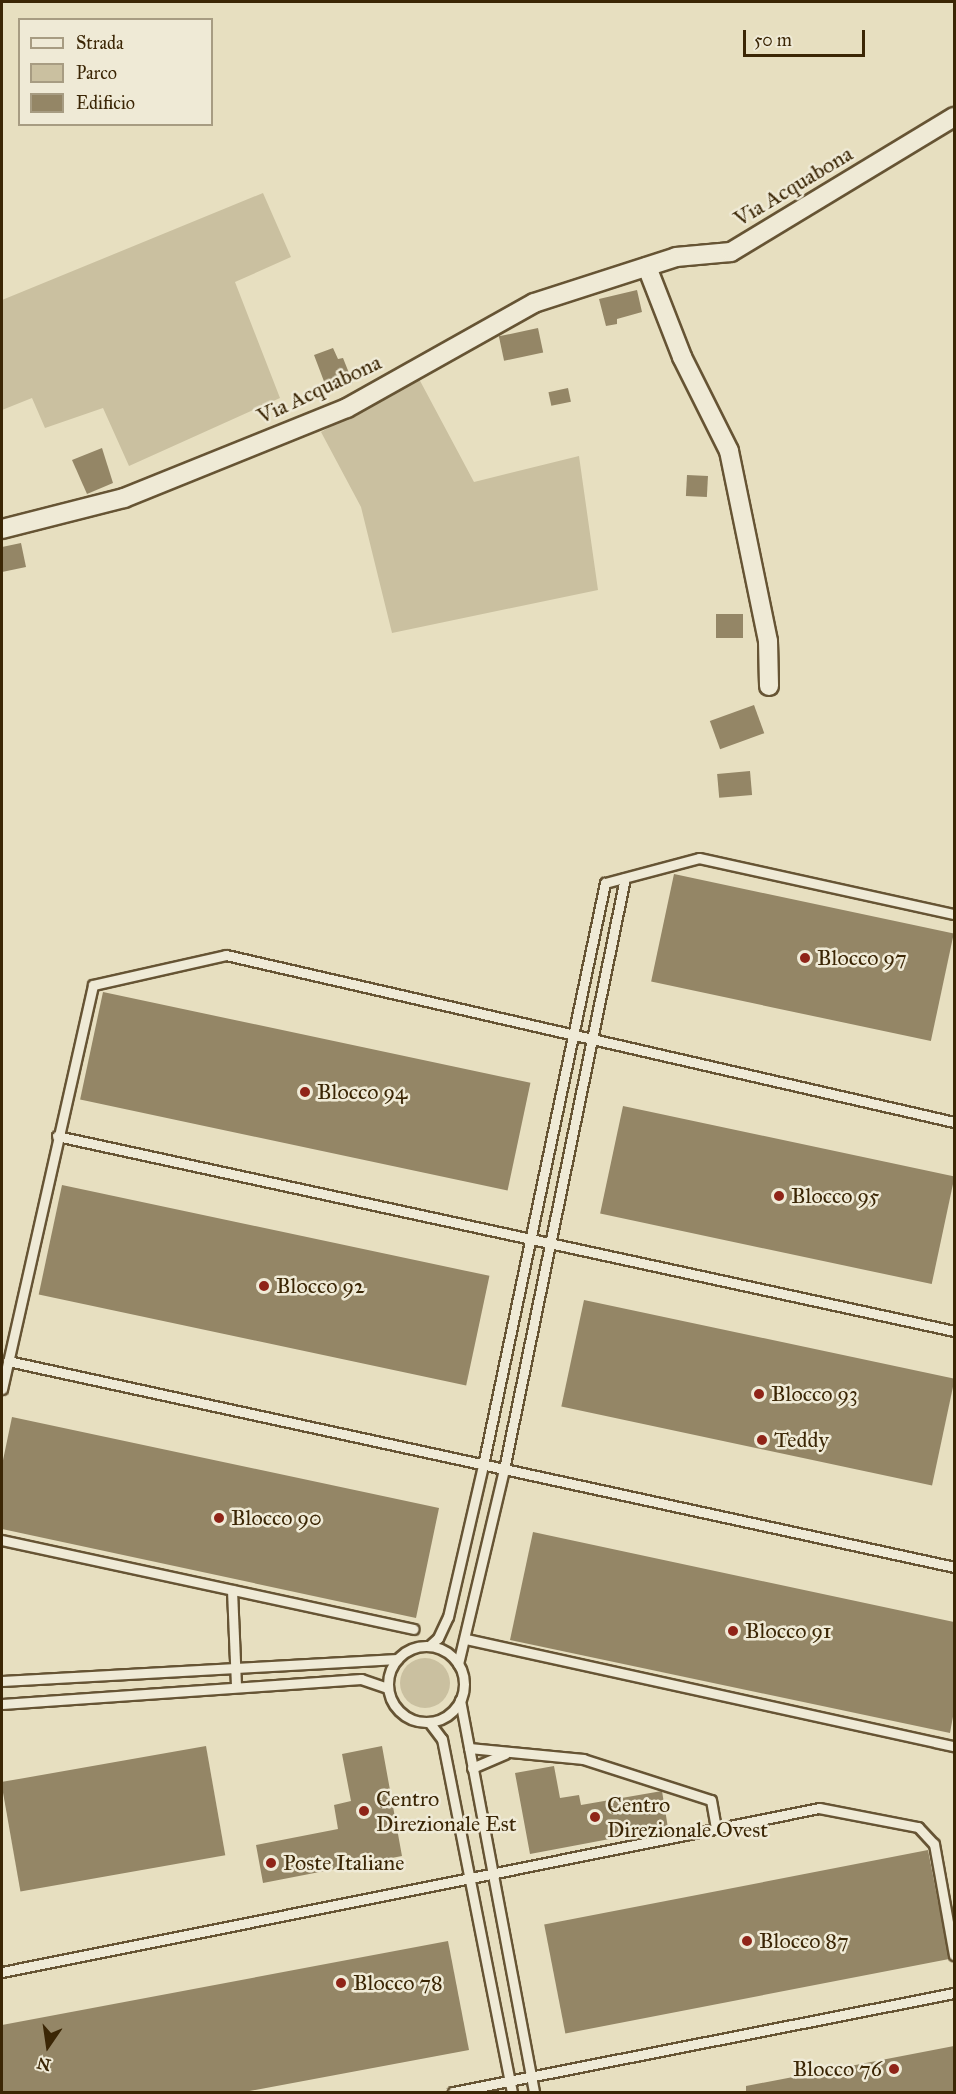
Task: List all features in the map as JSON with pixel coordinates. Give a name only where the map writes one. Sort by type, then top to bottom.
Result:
[{"type":"street","name":"Via Acquabona","points":[[2,529],[124,498],[347,408],[534,303],[676,257],[731,252],[954,117]]},
{"type":"street","points":[[647,267],[682,357],[729,451],[768,642],[769,686]]},
{"type":"lane","points":[[429,1646],[438,1638],[448,1617],[483,1465],[605,883],[699,858],[954,914]]},
{"type":"lane","points":[[397,1659],[387,1688],[395,1707],[404,1716],[429,1722],[453,1711],[464,1688],[458,1665],[466,1639],[504,1469],[625,878]]},
{"type":"lane","points":[[2,1389],[57,1136],[93,985],[226,955],[954,1122]]},
{"type":"lane","points":[[57,1136],[954,1331]]},
{"type":"lane","points":[[8,1361],[954,1567]]},
{"type":"lane","points":[[2,1540],[413,1629]]},
{"type":"lane","points":[[232,1590],[236,1687]]},
{"type":"lane","points":[[466,1639],[954,1746]]},
{"type":"lane","points":[[2,1681],[397,1659],[417,1647],[429,1646],[441,1649],[458,1665]]},
{"type":"lane","points":[[2,1704],[361,1679],[387,1688]]},
{"type":"lane","points":[[460,1700],[491,1874],[534,2092]]},
{"type":"lane","points":[[429,1722],[441,1739],[512,2092]]},
{"type":"lane","points":[[469,1748],[505,1754],[584,1759],[711,1800],[716,1829]]},
{"type":"lane","points":[[472,1768],[505,1754]]},
{"type":"lane","points":[[2,1972],[819,1808],[918,1827],[934,1844],[954,1955]]},
{"type":"lane","points":[[453,2092],[954,1994]]},
{"type":"green space","points":[[263,193],[291,257],[235,282],[280,398],[129,466],[103,408],[45,428],[32,398],[2,410],[2,300]]},
{"type":"green space","points":[[418,377],[474,482],[579,456],[598,590],[392,633],[361,507],[321,432]]},
{"type":"green space","points":[[430,1658],[443,1665],[449,1673],[449,1693],[443,1701],[435,1707],[420,1708],[407,1701],[401,1693],[400,1678],[407,1665],[415,1659]]},
{"type":"building","points":[[637,290],[642,312],[617,319],[617,324],[606,326],[599,299]]},
{"type":"building","points":[[538,328],[543,352],[504,361],[499,336]]},
{"type":"building","points":[[333,348],[338,359],[343,358],[353,383],[328,392],[314,355]]},
{"type":"building","points":[[568,388],[571,402],[551,406],[548,392]]},
{"type":"building","points":[[102,448],[113,483],[87,494],[72,460]]},
{"type":"building","points":[[687,475],[708,476],[707,497],[686,496]]},
{"type":"building","points":[[21,543],[26,567],[2,572],[2,547]]},
{"type":"building","points":[[716,614],[743,614],[743,638],[716,638]]},
{"type":"building","points":[[754,705],[764,733],[720,749],[710,721]]},
{"type":"building","points":[[750,771],[752,795],[719,798],[717,774]]},
{"type":"building","name":"Blocco 97","points":[[674,874],[954,933],[931,1041],[651,982]]},
{"type":"building","name":"Blocco 94","points":[[103,992],[530,1083],[508,1190],[80,1100]]},
{"type":"building","name":"Blocco 95","points":[[623,1106],[954,1176],[932,1284],[600,1214]]},
{"type":"building","name":"Blocco 92","points":[[62,1185],[489,1276],[466,1385],[39,1295]]},
{"type":"building","name":"Blocco 93","points":[[584,1300],[954,1379],[932,1485],[561,1407]]},
{"type":"building","name":"Blocco 90","points":[[12,1417],[439,1508],[416,1618],[2,1529],[2,1465]]},
{"type":"building","name":"Blocco 91","points":[[533,1532],[954,1622],[954,1711],[950,1733],[510,1640]]},
{"type":"building","points":[[206,1746],[225,1855],[20,1891],[2,1782]]},
{"type":"building","name":"Centro Direzionale Est","points":[[382,1746],[402,1856],[263,1883],[256,1845],[338,1829],[334,1805],[351,1801],[342,1754]]},
{"type":"building","name":"Centro Direzionale Ovest","points":[[554,1766],[560,1798],[579,1795],[581,1805],[662,1791],[668,1828],[530,1854],[515,1773]]},
{"type":"building","name":"Blocco 87","points":[[928,1850],[949,1959],[565,2034],[544,1925]]},
{"type":"building","name":"Blocco 78","points":[[448,1941],[469,2050],[244,2092],[2,2092],[2,2025]]},
{"type":"building","name":"Blocco 76","points":[[954,2046],[954,2092],[746,2092],[746,2086]]},
{"type":"place","name":"Blocco 97","points":[[805,958]]},
{"type":"place","name":"Blocco 94","points":[[305,1092]]},
{"type":"place","name":"Blocco 95","points":[[779,1196]]},
{"type":"place","name":"Blocco 92","points":[[264,1286]]},
{"type":"place","name":"Blocco 93","points":[[759,1394]]},
{"type":"place","name":"Teddy","points":[[762,1440]]},
{"type":"place","name":"Blocco 90","points":[[219,1518]]},
{"type":"place","name":"Blocco 91","points":[[733,1631]]},
{"type":"place","name":"Centro Direzionale Est","points":[[364,1811]]},
{"type":"place","name":"Centro Direzionale Ovest","points":[[595,1817]]},
{"type":"place","name":"Poste Italiane","points":[[271,1863]]},
{"type":"place","name":"Blocco 87","points":[[747,1941]]},
{"type":"place","name":"Blocco 78","points":[[341,1983]]},
{"type":"place","name":"Blocco 76","points":[[894,2069]]}]
